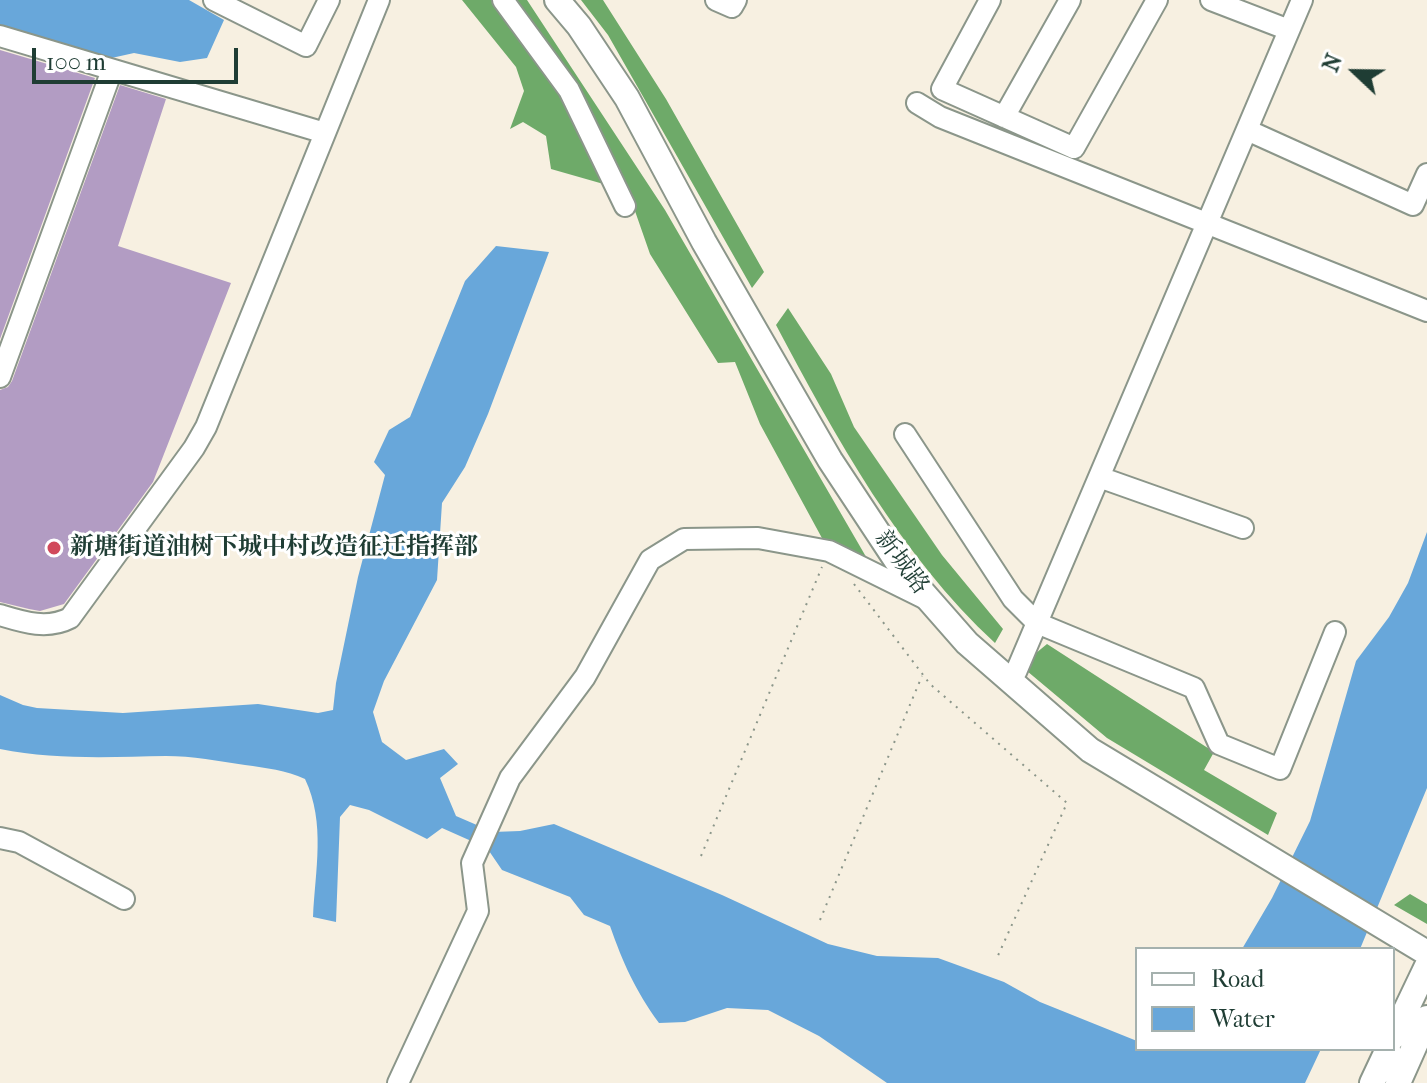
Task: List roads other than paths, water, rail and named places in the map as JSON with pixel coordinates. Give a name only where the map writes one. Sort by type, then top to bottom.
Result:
[{"type":"main road","name":"新城路","points":[[557,0],[579,26],[627,98],[704,242],[830,460],[902,569],[967,643],[1090,750],[1383,921],[1427,953]]},
{"type":"main road","name":"新城路","points":[[571,0],[588,20],[636,93],[713,237],[839,454],[910,562],[975,635],[1096,741],[1282,861]]},
{"type":"main road","name":"新城路","points":[[1383,921],[1427,939]]},
{"type":"main road","points":[[1395,1033],[1427,966]]},
{"type":"main road","points":[[1398,1083],[1427,1018]]},
{"type":"main road","points":[[1372,1083],[1387,1051]]},
{"type":"street","points":[[214,0],[306,46],[329,0]]},
{"type":"street","points":[[0,615],[29,624],[59,624],[70,618],[194,448],[206,427],[379,0]]},
{"type":"street","points":[[503,0],[569,90],[625,206]]},
{"type":"street","points":[[716,0],[732,7],[736,0]]},
{"type":"street","points":[[990,0],[942,89],[1074,148],[1157,0]]},
{"type":"street","points":[[1004,117],[1070,0]]},
{"type":"street","points":[[1211,0],[1289,30]]},
{"type":"street","points":[[1016,672],[1302,0]]},
{"type":"street","points":[[0,36],[325,133]]},
{"type":"street","points":[[0,377],[112,70]]},
{"type":"street","points":[[917,103],[940,117],[1427,311]]},
{"type":"street","points":[[1247,130],[1413,205],[1427,174]]},
{"type":"street","points":[[905,434],[1013,599],[1037,623],[1194,688],[1219,744],[1280,769],[1335,632]]},
{"type":"street","points":[[1099,477],[1243,528]]},
{"type":"street","points":[[398,1083],[478,911],[472,863],[510,778],[585,677],[650,560],[684,539],[758,538],[829,551],[930,601]]},
{"type":"street","points":[[0,838],[19,842],[124,899]]},
{"type":"water","points":[[0,0],[189,0],[224,20],[207,58],[180,62],[134,53],[107,59],[0,25]]},
{"type":"water","points":[[496,246],[549,252],[488,414],[465,467],[442,503],[437,580],[384,681],[373,712],[382,742],[406,760],[444,749],[458,764],[440,778],[456,816],[493,832],[520,831],[554,824],[828,944],[877,956],[938,958],[1004,982],[1040,1002],[1135,1040],[1135,1051],[1320,1051],[1305,1083],[887,1083],[819,1036],[768,1010],[727,1008],[685,1022],[659,1023],[630,976],[610,926],[584,915],[570,897],[502,870],[487,848],[442,828],[427,839],[369,810],[350,805],[340,817],[336,922],[313,917],[317,830],[305,779],[276,770],[196,758],[62,756],[0,749],[0,695],[37,708],[123,713],[258,704],[318,713],[333,710],[358,577],[385,475],[374,462],[389,430],[410,417],[465,281]]},
{"type":"water","points":[[1427,532],[1427,788],[1361,947],[1243,947],[1272,898],[1310,821],[1356,661],[1389,617],[1408,583]]},
{"type":"place","name":"新塘街道油树下城中村改造征迁指挥部","points":[[54,548]]}]
